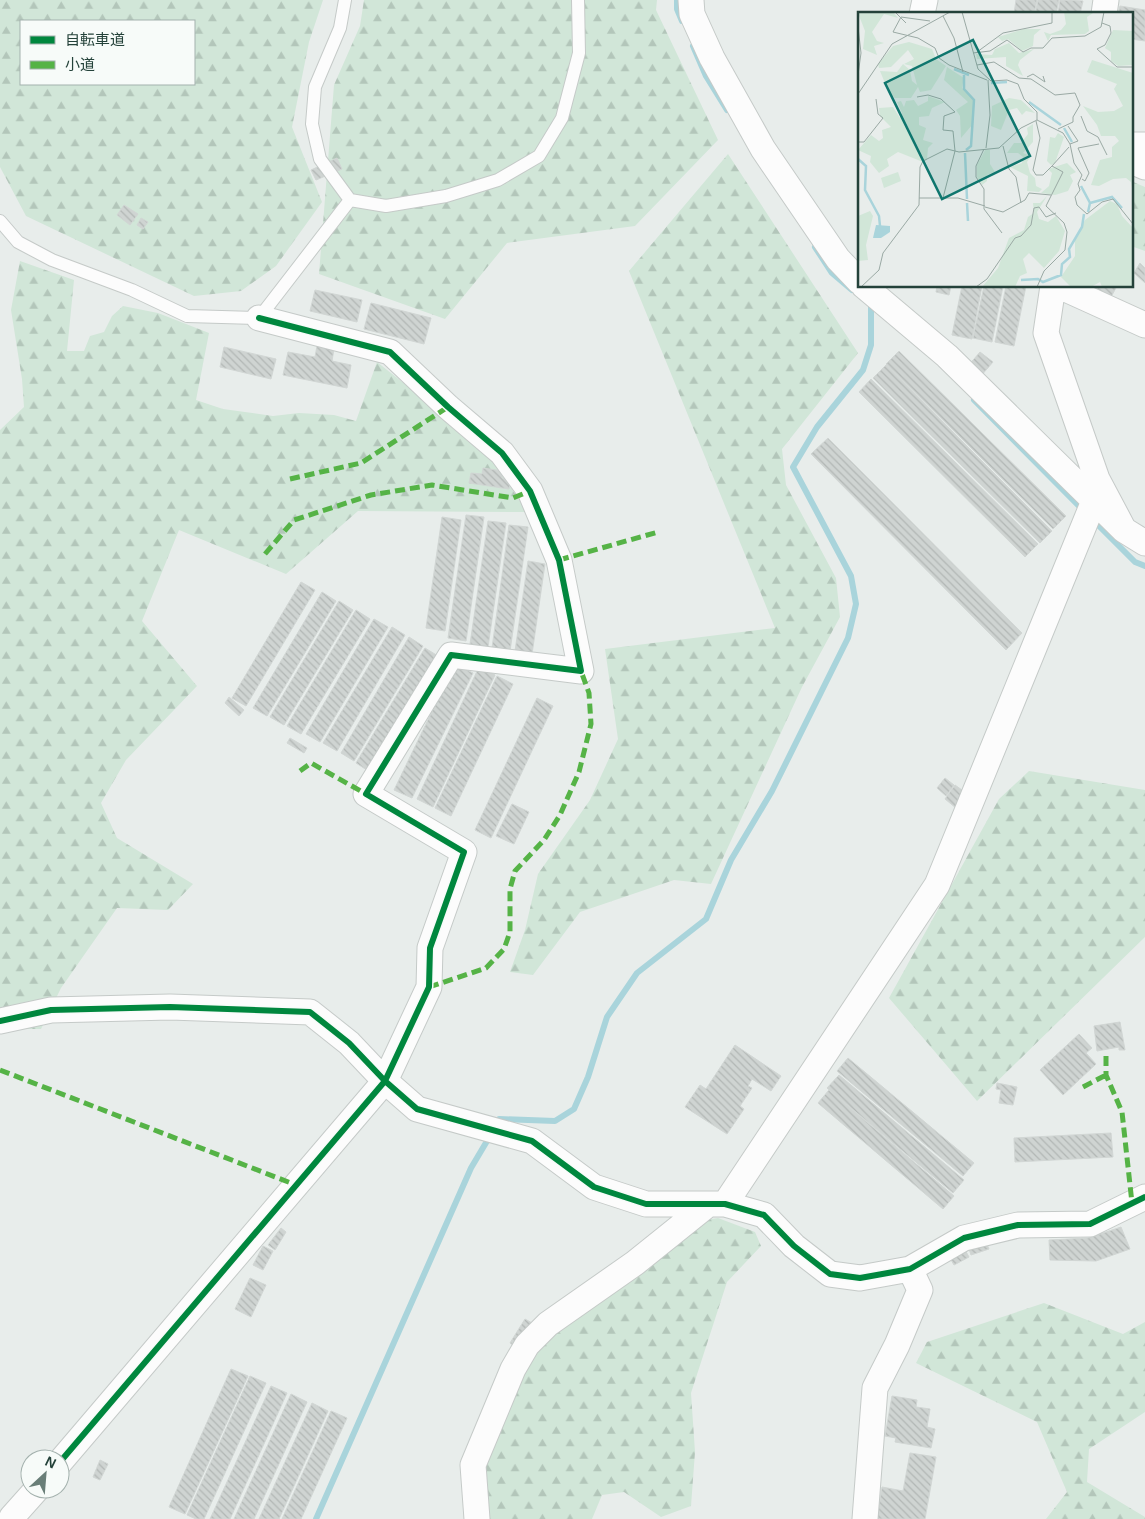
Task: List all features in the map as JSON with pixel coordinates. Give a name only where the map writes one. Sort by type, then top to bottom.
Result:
[{"type":"street","points":[[691,0],[692,14],[712,58],[763,149],[838,259],[858,280]]},
{"type":"street","points":[[1132,146],[1145,145]]},
{"type":"street","points":[[1132,161],[1145,167]]},
{"type":"street","points":[[866,288],[947,356],[1124,530],[1145,543]]},
{"type":"street","points":[[1053,288],[1046,333],[1097,479],[1124,530]]},
{"type":"street","points":[[1063,288],[1145,325]]},
{"type":"street","points":[[70,1450],[385,1081],[429,987],[430,948],[464,852],[366,794],[451,655],[581,671],[559,560],[530,491],[502,453],[448,407],[390,352],[259,318]]},
{"type":"street","points":[[477,1519],[473,1465],[513,1369],[527,1344],[548,1324],[715,1205],[937,885],[1094,501]]},
{"type":"street","points":[[0,1021],[51,1010],[170,1007],[310,1012],[349,1043],[385,1081],[417,1109],[532,1141],[594,1187],[646,1204],[715,1205],[764,1216],[794,1246],[830,1274],[860,1278],[910,1269],[964,1238],[1018,1224],[1090,1224],[1145,1198]]},
{"type":"street","points":[[865,1519],[875,1388],[897,1345],[920,1290],[910,1269]]},
{"type":"street","points":[[9,1516],[26,1499]]},
{"type":"lane","points":[[345,0],[340,28],[315,87],[312,124],[320,159],[350,200],[386,206],[446,196],[498,180],[540,156],[562,118],[579,53],[578,0]]},
{"type":"lane","points":[[0,221],[18,242],[52,260],[132,290],[187,316],[259,318],[350,200]]},
{"type":"green space","points":[[0,0],[323,0],[309,42],[292,127],[322,202],[276,266],[241,291],[194,296],[26,216],[0,167]]},
{"type":"green space","points":[[364,0],[657,0],[656,10],[718,140],[635,226],[507,243],[445,319],[319,274],[334,85],[360,26]]},
{"type":"green space","points":[[728,154],[858,353],[782,449],[786,485],[836,578],[840,617],[802,687],[711,884],[674,880],[580,912],[533,975],[510,972],[525,930],[538,874],[590,800],[618,739],[605,649],[775,628],[629,271]]},
{"type":"green space","points":[[1132,181],[1145,187],[1145,251],[1132,246]]},
{"type":"green space","points":[[20,261],[74,280],[67,351],[84,351],[90,336],[104,332],[112,316],[123,306],[158,313],[209,333],[196,400],[223,409],[273,416],[299,413],[334,415],[356,421],[377,362],[430,404],[490,456],[527,512],[358,511],[286,574],[179,530],[142,621],[197,686],[126,760],[101,803],[117,838],[193,884],[168,910],[117,908],[61,988],[41,1029],[0,1029],[0,430],[24,407],[22,379],[11,310]]},
{"type":"green space","points":[[1029,771],[1145,790],[1145,937],[977,1101],[889,998],[999,799]]},
{"type":"green space","points":[[718,1218],[755,1232],[761,1246],[727,1282],[691,1393],[695,1452],[691,1506],[661,1517],[624,1492],[602,1495],[592,1519],[489,1519],[483,1463],[528,1360],[544,1341],[700,1221]]},
{"type":"green space","points":[[1044,1303],[1123,1334],[1145,1322],[1145,1412],[1089,1449],[1087,1482],[1145,1517],[1145,1519],[1046,1519],[1067,1492],[1037,1422],[916,1363],[927,1342]]},
{"type":"building","points":[[1016,0],[1037,0],[1034,12],[1014,12]]},
{"type":"building","points":[[1038,0],[1059,0],[1056,12],[1035,12]]},
{"type":"building","points":[[1060,0],[1083,1],[1080,12],[1058,12]]},
{"type":"building","points":[[1120,6],[1145,10],[1145,41],[1132,39],[1132,12],[1118,12]]},
{"type":"building","points":[[337,158],[342,169],[316,180],[311,170]]},
{"type":"building","points":[[124,205],[138,214],[130,225],[117,215]]},
{"type":"building","points":[[141,218],[148,222],[143,229],[137,225]]},
{"type":"building","points":[[1140,263],[1145,268],[1145,283],[1134,273]]},
{"type":"building","points":[[937,288],[951,288],[949,295],[936,292]]},
{"type":"building","points":[[962,288],[982,288],[972,339],[952,335]]},
{"type":"building","points":[[984,288],[1003,288],[992,342],[973,338]]},
{"type":"building","points":[[1006,288],[1026,288],[1014,346],[995,342]]},
{"type":"building","points":[[1095,288],[1116,288],[1111,297]]},
{"type":"building","points":[[315,290],[362,300],[357,322],[310,311]]},
{"type":"building","points":[[371,303],[431,318],[424,344],[364,329]]},
{"type":"building","points":[[317,346],[334,349],[332,361],[351,365],[347,388],[283,375],[288,352],[315,357]]},
{"type":"building","points":[[224,347],[276,359],[271,379],[220,367]]},
{"type":"building","points":[[899,351],[1066,516],[1053,529],[886,364]]},
{"type":"building","points":[[980,352],[993,362],[980,377],[968,366]]},
{"type":"building","points":[[886,365],[1052,531],[1040,543],[873,378]]},
{"type":"building","points":[[871,379],[1038,544],[1025,557],[859,392]]},
{"type":"building","points":[[828,438],[1022,633],[1006,650],[811,454]]},
{"type":"building","points":[[483,468],[503,471],[502,478],[511,479],[509,489],[469,483],[471,473],[482,474]]},
{"type":"building","points":[[466,515],[484,517],[466,641],[448,638]]},
{"type":"building","points":[[442,517],[461,520],[445,631],[426,628]]},
{"type":"building","points":[[488,521],[506,523],[488,647],[470,644]]},
{"type":"building","points":[[509,525],[528,527],[510,651],[492,648]]},
{"type":"building","points":[[528,561],[545,564],[532,654],[515,651]]},
{"type":"building","points":[[301,582],[315,590],[246,706],[232,698]]},
{"type":"building","points":[[322,592],[336,601],[267,716],[253,708]]},
{"type":"building","points":[[339,601],[353,610],[284,725],[270,717]]},
{"type":"building","points":[[356,610],[370,619],[301,734],[287,726]]},
{"type":"building","points":[[374,619],[388,627],[320,742],[306,734]]},
{"type":"building","points":[[392,627],[405,635],[337,751],[323,743]]},
{"type":"building","points":[[409,637],[423,646],[354,761],[341,753]]},
{"type":"building","points":[[425,648],[438,656],[370,772],[356,763]]},
{"type":"building","points":[[455,664],[473,673],[412,798],[394,790]]},
{"type":"building","points":[[479,667],[495,675],[433,807],[417,799]]},
{"type":"building","points":[[497,676],[513,684],[451,816],[435,808]]},
{"type":"building","points":[[229,697],[244,710],[239,716],[225,703]]},
{"type":"building","points":[[537,698],[553,706],[491,838],[475,830]]},
{"type":"building","points":[[290,738],[307,748],[304,753],[287,743]]},
{"type":"building","points":[[945,778],[954,785],[946,796],[937,788]]},
{"type":"building","points":[[955,785],[966,793],[956,808],[945,799]]},
{"type":"building","points":[[512,804],[529,812],[514,844],[496,836]]},
{"type":"building","points":[[1120,1022],[1125,1050],[1119,1050],[1119,1047],[1097,1051],[1094,1026]]},
{"type":"building","points":[[1079,1034],[1092,1048],[1086,1053],[1096,1064],[1063,1095],[1040,1070]]},
{"type":"building","points":[[735,1045],[781,1076],[771,1091],[752,1079],[748,1086],[752,1088],[740,1106],[744,1109],[727,1134],[685,1107],[700,1085],[706,1089]]},
{"type":"building","points":[[848,1058],[974,1163],[963,1176],[837,1071]]},
{"type":"building","points":[[839,1075],[964,1180],[953,1193],[827,1088]]},
{"type":"building","points":[[997,1083],[1017,1087],[1013,1105],[999,1103],[1001,1090],[996,1089]]},
{"type":"building","points":[[829,1090],[954,1196],[943,1209],[818,1103]]},
{"type":"building","points":[[1111,1133],[1113,1157],[1015,1162],[1014,1138]]},
{"type":"building","points":[[1121,1227],[1130,1249],[1096,1261],[1050,1260],[1049,1240],[1088,1238]]},
{"type":"building","points":[[281,1228],[286,1232],[275,1250],[268,1245]]},
{"type":"building","points":[[985,1240],[989,1249],[971,1255],[968,1246]]},
{"type":"building","points":[[263,1246],[273,1251],[263,1270],[253,1265]]},
{"type":"building","points":[[965,1250],[969,1257],[954,1265],[950,1258]]},
{"type":"building","points":[[250,1278],[266,1285],[251,1317],[235,1309]]},
{"type":"building","points":[[525,1319],[532,1323],[517,1348],[510,1343]]},
{"type":"building","points":[[231,1369],[248,1376],[185,1514],[169,1507]]},
{"type":"building","points":[[250,1376],[266,1383],[204,1519],[196,1519],[187,1515]]},
{"type":"building","points":[[271,1386],[287,1393],[230,1519],[210,1519]]},
{"type":"building","points":[[291,1394],[307,1402],[254,1519],[234,1519]]},
{"type":"building","points":[[892,1396],[917,1400],[916,1407],[930,1409],[927,1427],[935,1429],[931,1448],[895,1442],[896,1438],[885,1436]]},
{"type":"building","points":[[312,1403],[328,1411],[279,1519],[259,1519]]},
{"type":"building","points":[[331,1411],[347,1418],[301,1519],[282,1519]]},
{"type":"building","points":[[910,1453],[936,1457],[925,1519],[877,1519],[882,1487],[903,1491]]},
{"type":"building","points":[[100,1460],[108,1464],[100,1480],[93,1477]]},
{"type":"waterway","points":[[677,0],[677,9],[682,21]]},
{"type":"waterway","points":[[693,46],[706,76],[727,110]]},
{"type":"waterway","points":[[815,247],[832,273],[852,290]]},
{"type":"waterway","points":[[496,1125],[499,1119],[555,1121],[574,1109],[588,1077],[607,1017],[637,973],[706,919],[731,860],[772,791],[848,638],[856,604],[851,576],[793,467],[817,427],[863,370],[871,345],[871,307]]},
{"type":"waterway","points":[[974,400],[1083,510]]},
{"type":"waterway","points":[[1092,519],[1135,562],[1145,566]]},
{"type":"waterway","points":[[316,1519],[471,1168],[490,1136]]},
{"type":"marked path","points":[[290,479],[361,463],[448,407]]},
{"type":"marked path","points":[[265,554],[294,520],[371,495],[432,485],[513,498],[530,491]]},
{"type":"marked path","points":[[559,560],[658,532]]},
{"type":"marked path","points":[[429,987],[486,968],[504,949],[510,932],[510,889],[515,871],[544,840],[560,815],[579,772],[591,724],[589,693],[581,671]]},
{"type":"marked path","points":[[300,771],[311,763],[366,794]]},
{"type":"marked path","points":[[1106,1056],[1106,1075],[1122,1112],[1132,1203]]},
{"type":"marked path","points":[[0,1070],[296,1185]]},
{"type":"marked path","points":[[1083,1087],[1106,1075]]},
{"type":"cycle path","points":[[70,1450],[385,1081],[429,987],[430,948],[464,852],[366,794],[451,655],[581,671],[559,560],[530,491],[502,453],[448,407],[390,352],[259,318]]},
{"type":"cycle path","points":[[0,1021],[51,1010],[170,1007],[310,1012],[349,1043],[385,1081],[417,1109],[532,1141],[594,1187],[646,1204],[725,1204],[764,1215],[794,1246],[830,1274],[860,1278],[910,1269],[964,1238],[1018,1225],[1090,1224],[1145,1197]]}]
